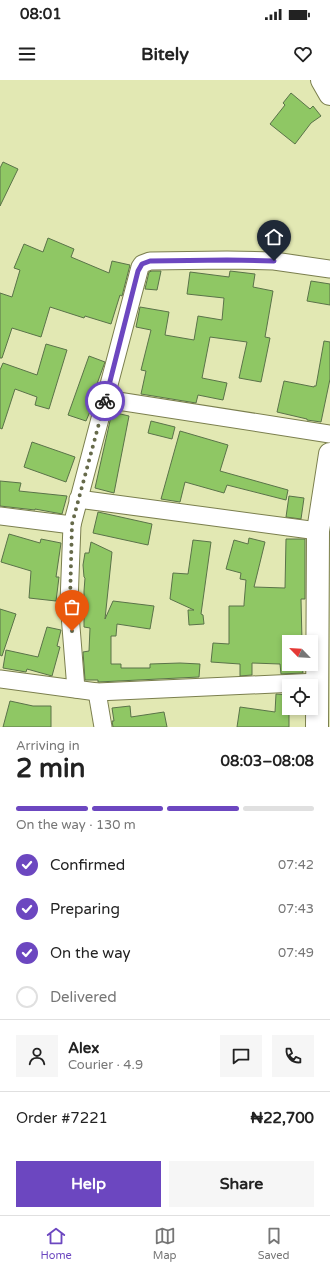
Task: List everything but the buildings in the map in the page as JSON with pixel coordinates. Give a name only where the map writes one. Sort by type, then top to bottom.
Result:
[{"type":"street","points":[[322,80],[330,94]]},
{"type":"street","points":[[76,689],[70,602],[72,524],[138,271],[142,264],[150,261],[274,261],[330,269]]},
{"type":"street","points":[[105,399],[330,434]]},
{"type":"street","points":[[318,679],[318,531],[330,454]]},
{"type":"street","points":[[78,499],[318,531]]},
{"type":"street","points":[[0,516],[72,524]]},
{"type":"street","points":[[0,679],[97,692],[282,684]]},
{"type":"street","points":[[97,692],[103,727]]},
{"type":"street","points":[[318,715],[318,727]]},
{"type":"way so far","points":[[72,631],[70,602],[72,524],[105,401]]},
{"type":"route","points":[[105,401],[138,271],[142,264],[150,261],[274,261]]}]
